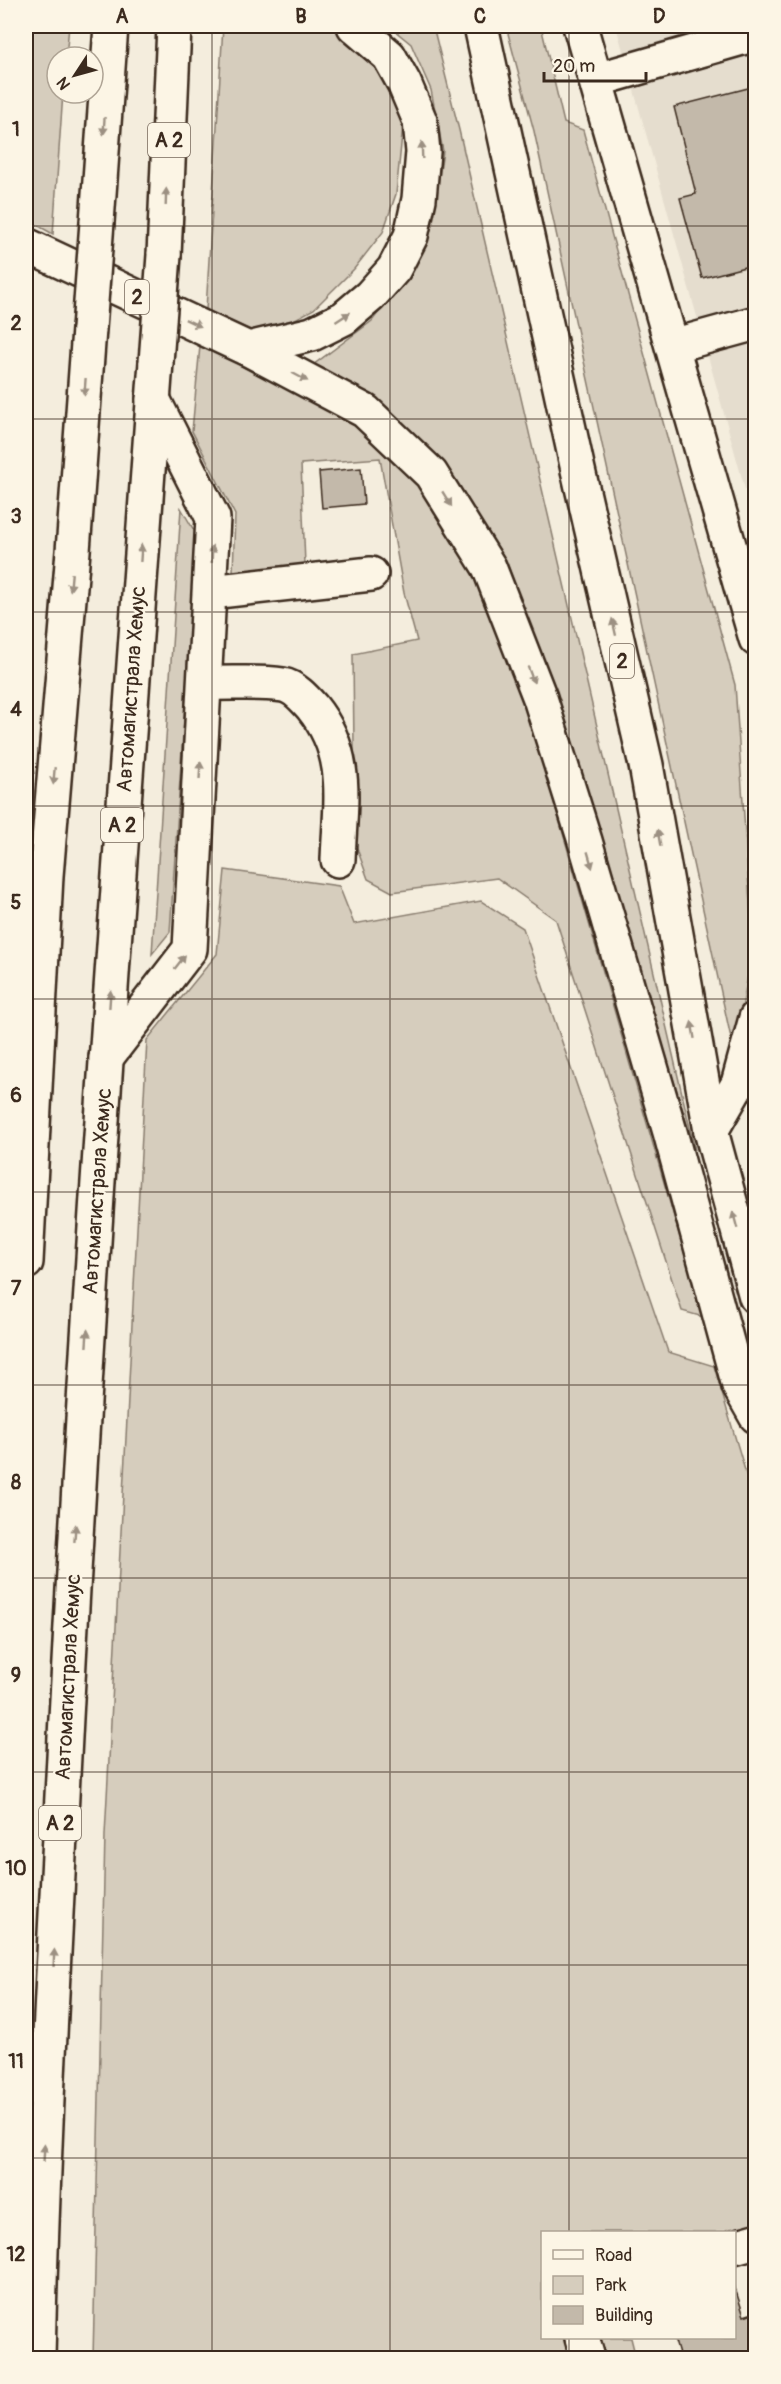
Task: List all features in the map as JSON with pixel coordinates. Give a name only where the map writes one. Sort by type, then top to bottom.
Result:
[{"type":"main road","points":[[26,1262],[46,876],[73,551],[111,26]]},
{"type":"main road","name":"Автомагистрала Хемус","points":[[38,2358],[42,2211],[72,1575],[106,1058],[164,255],[174,26]]},
{"type":"main road","points":[[248,349],[312,334],[344,318],[370,296],[394,269],[411,236],[423,152],[420,121],[404,82],[389,56],[354,26]]},
{"type":"main road","name":"2","points":[[481,26],[578,470],[646,765],[711,1131],[756,1297]]},
{"type":"main road","points":[[580,26],[756,639]]},
{"type":"main road","points":[[596,80],[756,34]]},
{"type":"main road","name":"2","points":[[26,245],[248,349],[365,411],[431,474],[489,567],[543,709],[585,841],[670,1132],[739,1386],[756,1416]]},
{"type":"main road","points":[[672,346],[756,323]]},
{"type":"main road","points":[[106,1058],[190,950],[213,518],[153,399]]},
{"type":"main road","points":[[210,592],[371,574]]},
{"type":"main road","points":[[205,683],[285,686],[305,699],[323,721],[335,744],[341,774],[338,860]]},
{"type":"main road","points":[[26,982],[42,953]]},
{"type":"main road","points":[[711,1131],[738,1084],[756,1018]]},
{"type":"main road","points":[[736,2247],[756,2241]]},
{"type":"main road","points":[[583,2339],[588,2358]]},
{"type":"shaded area","points":[[616,26],[755,26],[755,525]]},
{"type":"green space","points":[[26,26],[69,26],[67,45],[45,45],[45,105],[62,105],[53,234],[26,219]]},
{"type":"green space","points":[[223,26],[333,26],[364,55],[388,84],[403,125],[396,194],[383,232],[354,269],[314,309],[264,336],[206,310]]},
{"type":"green space","points":[[389,26],[433,26],[695,1150],[562,716],[506,560],[423,442],[352,392],[309,368],[372,321],[408,274],[434,213],[443,151],[431,90],[411,44]]},
{"type":"green space","points":[[506,26],[541,26],[564,123],[583,130],[735,685],[753,948],[734,1052],[534,131]]},
{"type":"green space","points":[[200,346],[356,422],[416,479],[482,577],[527,709],[703,1317],[682,1311],[556,920],[497,878],[392,892],[368,879],[355,843],[353,654],[417,641],[404,593],[380,458],[301,464],[305,564],[233,573],[235,515],[192,431]]},
{"type":"green space","points":[[181,508],[196,534],[170,932],[152,954]]},
{"type":"green space","points":[[225,870],[339,886],[354,924],[481,901],[523,928],[668,1352],[714,1366],[755,1504],[755,2253],[736,2234],[736,2231],[541,2231],[541,2339],[631,2339],[636,2358],[93,2358],[105,1835],[147,1040],[217,954]]},
{"type":"building","points":[[756,86],[756,294],[752,294],[745,267],[702,278],[680,198],[696,194],[674,107]]},
{"type":"building","points":[[361,468],[364,504],[322,508],[319,472]]},
{"type":"building","points":[[736,2291],[744,2316],[756,2312],[756,2358],[680,2358],[674,2339],[736,2339]]}]
